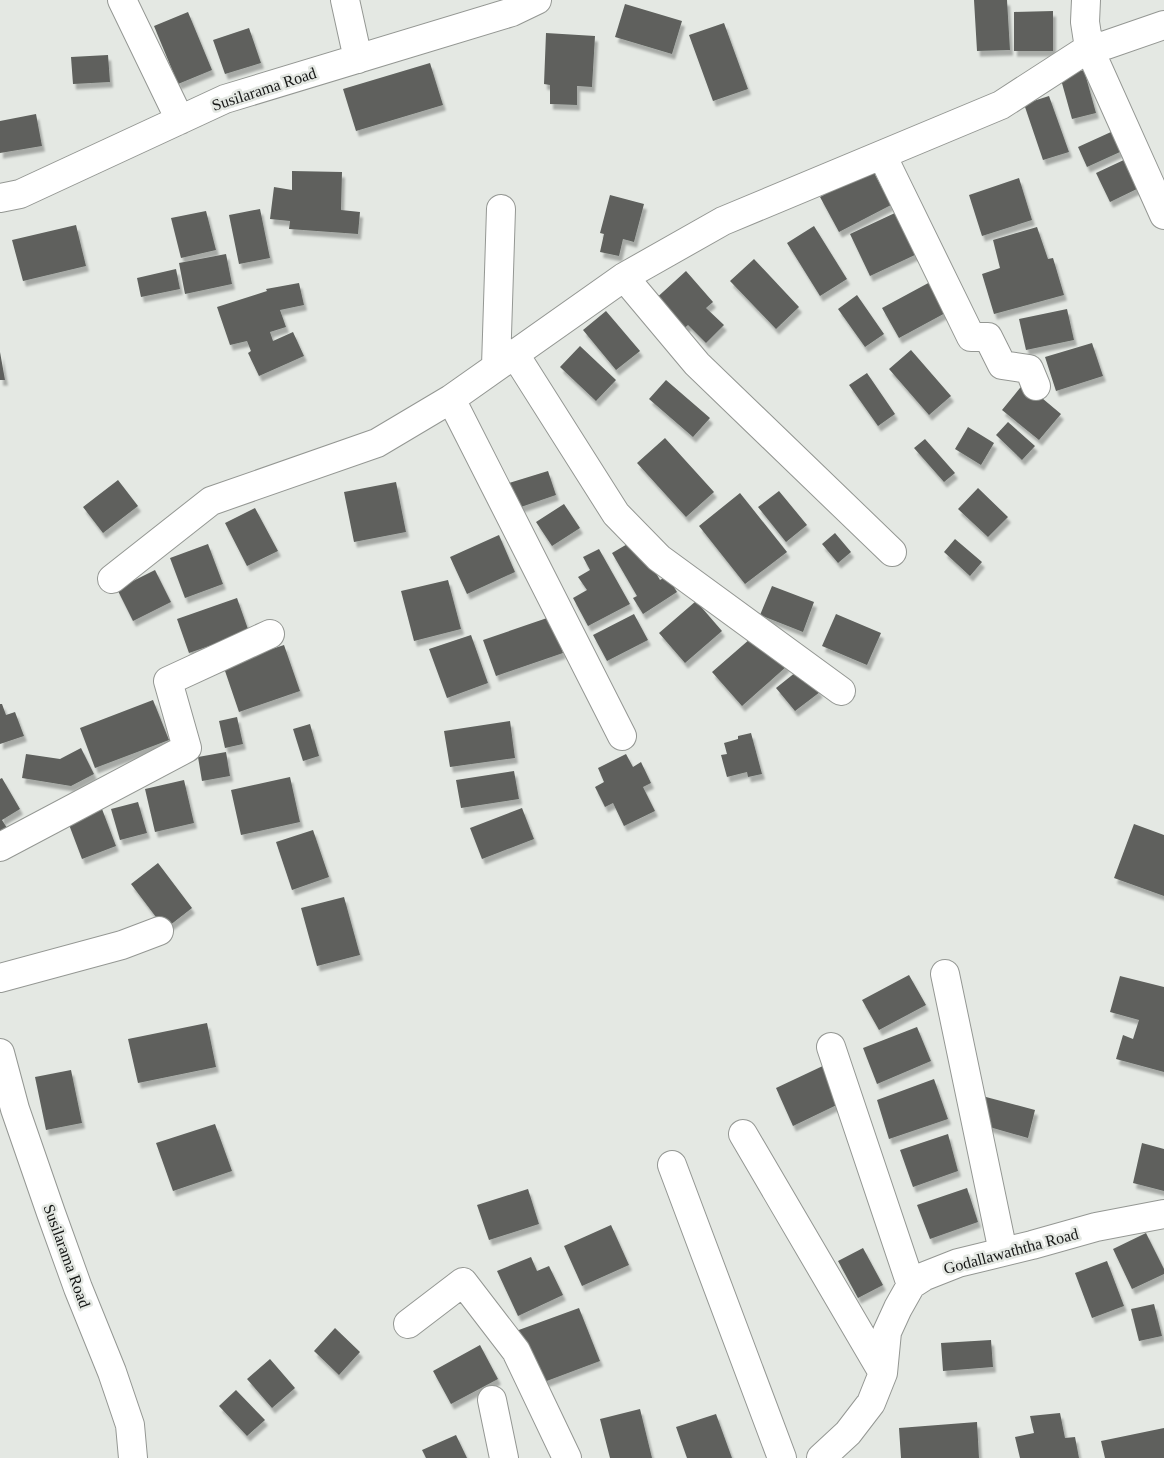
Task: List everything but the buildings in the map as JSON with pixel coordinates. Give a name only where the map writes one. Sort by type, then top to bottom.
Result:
[{"type":"street","points":[[122,0],[180,120]]},
{"type":"street","points":[[345,0],[358,59]]},
{"type":"street","points":[[1086,0],[1085,22],[1089,48],[1164,215]]},
{"type":"street","name":"Susilarama Road","points":[[0,198],[20,194],[225,100],[512,12],[534,1]]},
{"type":"street","points":[[112,579],[211,501],[377,443],[451,399],[624,276],[723,221],[1002,106],[1089,48],[1106,45],[1164,25]]},
{"type":"street","points":[[882,155],[971,337],[988,337],[1002,365],[1029,369],[1036,386]]},
{"type":"street","points":[[501,209],[505,360],[616,514],[659,558],[841,691]]},
{"type":"street","points":[[624,276],[697,364],[892,552]]},
{"type":"street","points":[[451,399],[622,736]]},
{"type":"street","points":[[0,847],[187,748],[168,682],[270,634]]},
{"type":"street","points":[[0,978],[122,945],[159,932]]},
{"type":"street","points":[[945,974],[1003,1252]]},
{"type":"street","points":[[821,1458],[848,1433],[871,1403],[883,1373],[887,1332],[911,1285],[831,1047]]},
{"type":"street","name":"Susilarama Road","points":[[0,1053],[15,1109],[51,1213],[78,1288],[112,1372],[130,1425],[133,1458]]},
{"type":"street","points":[[742,1134],[883,1373]]},
{"type":"street","points":[[672,1165],[782,1458]]},
{"type":"street","name":"Godallawaththa Road","points":[[911,1285],[925,1276],[958,1263],[1096,1227],[1164,1214]]},
{"type":"street","points":[[484,1280],[567,1458]]},
{"type":"street","points":[[408,1324],[463,1282],[516,1351]]},
{"type":"street","points":[[492,1400],[504,1458]]}]
